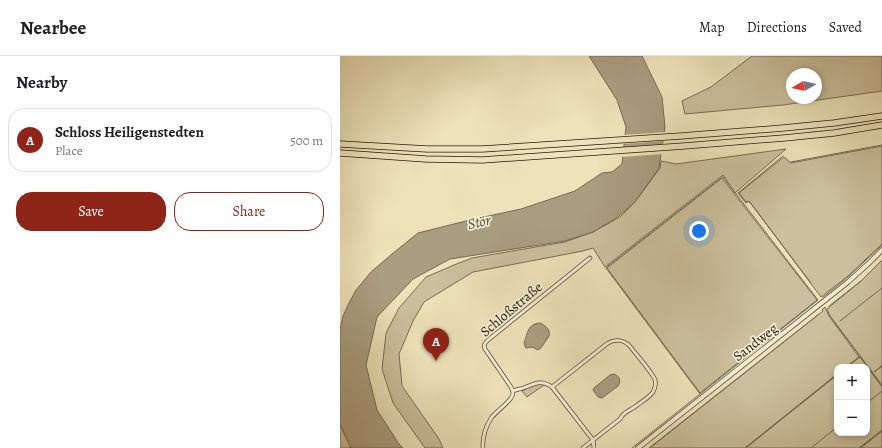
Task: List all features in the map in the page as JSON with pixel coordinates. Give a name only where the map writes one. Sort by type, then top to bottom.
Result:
[{"type":"highway","points":[[340,144],[427,149],[482,149],[783,128],[882,116]]},
{"type":"highway","points":[[340,153],[426,159],[482,160],[784,138],[834,133],[882,125]]},
{"type":"street","name":"Sandweg","points":[[638,448],[828,298],[882,250]]},
{"type":"street","name":"Schloßstraße","points":[[513,391],[485,350],[485,344],[590,258]]},
{"type":"street","points":[[552,387],[608,343],[614,341],[621,341],[629,345],[653,376],[655,386],[651,394],[634,408],[626,411],[620,419],[583,448]]},
{"type":"street","points":[[483,448],[482,439],[488,424],[492,417],[513,396],[513,391],[536,383],[546,384],[552,387],[593,440],[594,448]]},
{"type":"shaded area","points":[[752,56],[882,56],[882,91],[822,99],[822,68],[786,68],[786,104],[790,104],[685,114],[682,101],[711,87]]},
{"type":"shaded area","points":[[882,146],[882,244],[848,276],[821,297],[749,201],[746,202],[739,193],[784,157],[791,163]]},
{"type":"shaded area","points":[[786,149],[735,193],[723,175],[605,267],[593,248],[473,272],[424,302],[413,321],[399,354],[402,386],[439,439],[443,448],[425,448],[393,403],[382,369],[386,333],[399,308],[426,277],[472,258],[565,242],[593,232],[620,217],[635,202],[660,168],[661,161],[676,164]]},
{"type":"shaded area","points":[[722,178],[817,300],[700,393],[607,268]]},
{"type":"shaded area","points":[[882,260],[882,385],[870,369],[870,364],[866,364],[830,316],[827,309],[861,281]]},
{"type":"shaded area","points":[[825,307],[829,316],[859,357],[850,364],[834,364],[834,376],[745,448],[650,448],[823,311],[822,310]]},
{"type":"shaded area","points":[[860,357],[865,364],[851,364]]},
{"type":"shaded area","points":[[870,371],[882,387],[882,430],[859,448],[746,448],[834,377],[834,436],[870,436]]},
{"type":"shaded area","points":[[532,385],[544,385],[527,397],[522,391]]},
{"type":"shaded area","points":[[340,425],[351,448],[340,448]]},
{"type":"shaded area","points":[[882,431],[882,448],[861,448]]},
{"type":"water","name":"Stör","points":[[589,56],[642,56],[662,97],[665,127],[659,168],[635,202],[619,216],[593,232],[565,241],[450,259],[413,279],[377,317],[366,365],[377,410],[403,448],[351,448],[340,424],[340,330],[343,316],[356,290],[372,271],[418,233],[521,209],[575,191],[602,173],[612,172],[622,164],[626,127],[617,100]]},
{"type":"water","points":[[540,323],[546,326],[549,337],[538,350],[532,347],[526,348],[524,343],[530,327]]},
{"type":"water","points":[[614,374],[619,378],[620,382],[618,386],[602,398],[598,397],[593,390],[594,388],[610,375]]},
{"type":"pier","points":[[666,132],[665,141],[622,144],[623,135]]},
{"type":"pier","points":[[664,144],[663,154],[621,157],[622,147]]},
{"type":"waterway","points":[[791,162],[882,145]]},
{"type":"waterway","points":[[783,156],[738,193],[746,203],[749,201],[811,283]]},
{"type":"waterway","points":[[723,177],[818,300],[700,394],[606,268],[723,177]]},
{"type":"waterway","points":[[823,297],[848,277],[882,245]]},
{"type":"waterway","points":[[829,306],[861,281],[882,260]]},
{"type":"waterway","points":[[840,321],[882,288]]},
{"type":"waterway","points":[[649,448],[819,314]]},
{"type":"waterway","points":[[830,316],[882,386]]},
{"type":"waterway","points":[[851,364],[859,357]]},
{"type":"waterway","points":[[745,448],[834,377]]},
{"type":"waterway","points":[[870,401],[882,391]]},
{"type":"waterway","points":[[632,448],[700,394]]},
{"type":"waterway","points":[[811,448],[834,429]]},
{"type":"waterway","points":[[860,448],[882,431]]},
{"type":"place","name":"Schloss Heiligenstedten","points":[[436,361]]}]
